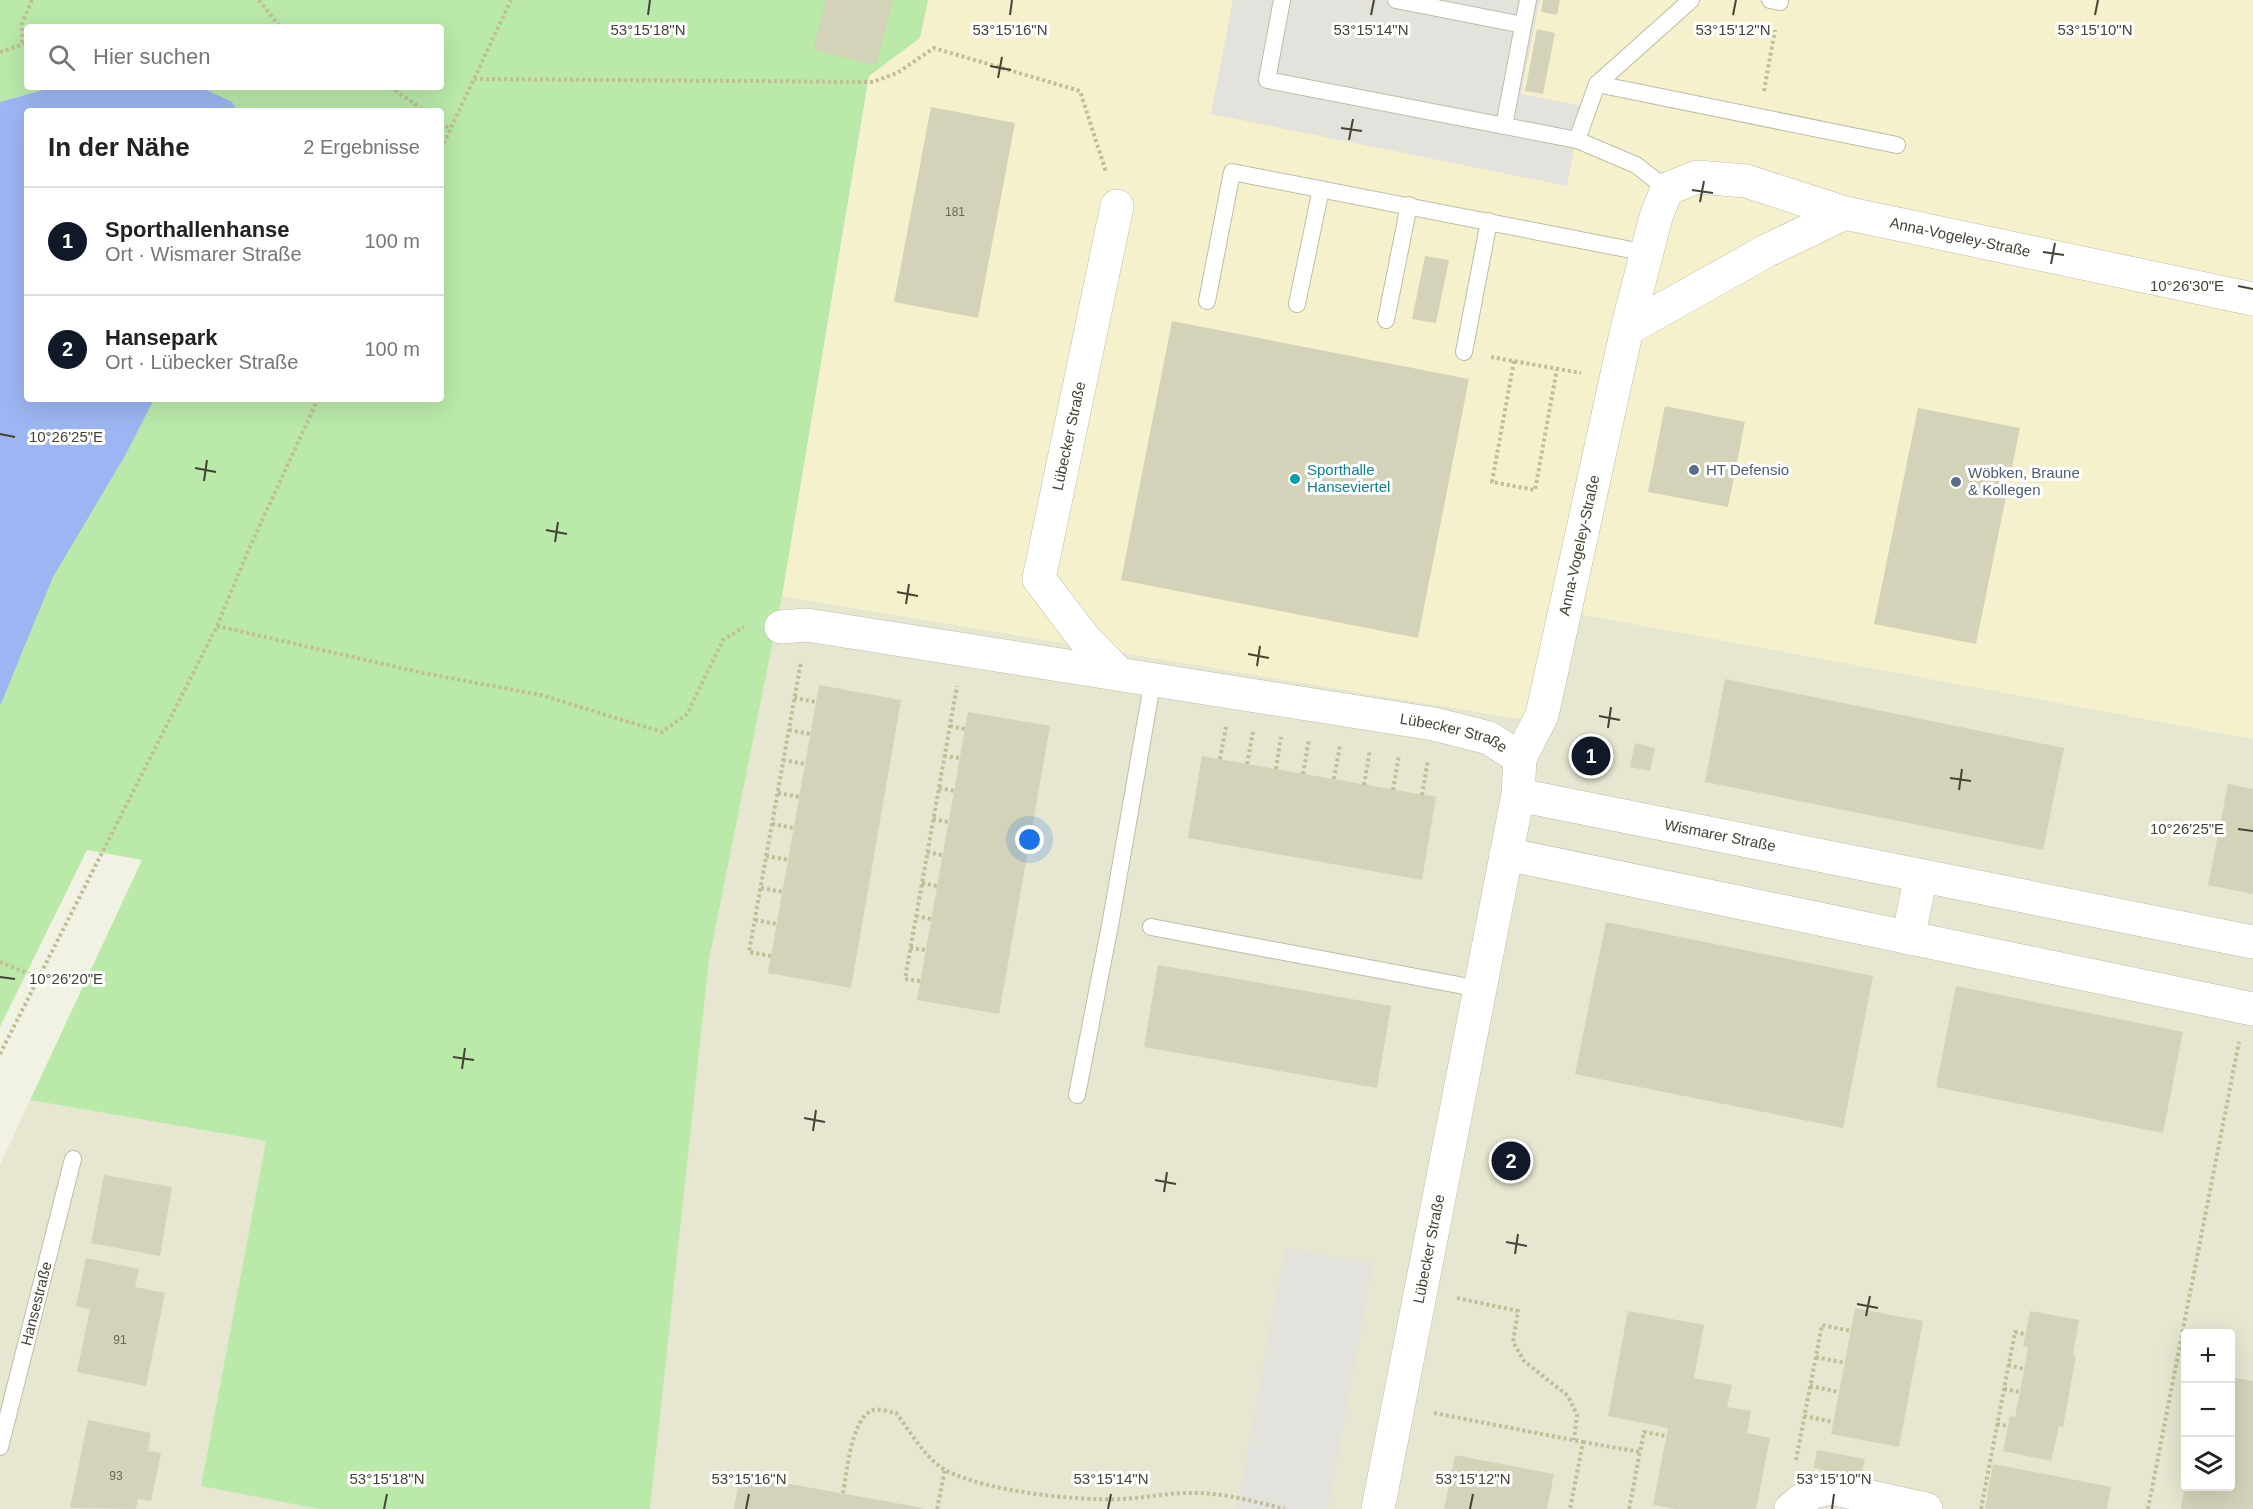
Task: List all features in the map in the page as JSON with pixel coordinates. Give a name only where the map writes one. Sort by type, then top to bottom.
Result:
[{"type":"street","name":"Anna-Vogeley-Straße","points":[[1520,758],[1542,716],[1627,329],[1656,217],[1667,189],[1697,177],[1740,180],[1845,213],[2253,299]]},
{"type":"street","name":"Lübecker Straße","points":[[1117,206],[1039,579],[1084,638],[1119,674]]},
{"type":"street","points":[[1627,329],[1766,251],[1845,213]]},
{"type":"street","name":"Lübecker Straße","points":[[794,626],[963,649],[1434,724],[1489,738],[1520,758],[1518,795],[1378,1509]]},
{"type":"street","name":"Wismarer Straße","points":[[1518,795],[2253,942]]},
{"type":"street","points":[[1506,854],[2249,1008]]},
{"type":"street","points":[[1908,938],[1921,876]]},
{"type":"street","points":[[1801,1501],[1831,1488],[1926,1509]]},
{"type":"lane","points":[[1282,0],[1267,80],[1577,140],[1636,165],[1667,189]]},
{"type":"lane","points":[[1396,0],[1523,25]]},
{"type":"lane","points":[[1504,126],[1528,0]]},
{"type":"lane","points":[[1577,140],[1597,84],[1691,0]]},
{"type":"lane","points":[[1597,84],[1897,145]]},
{"type":"lane","points":[[1207,301],[1232,172],[1489,220],[1647,254]]},
{"type":"lane","points":[[1297,304],[1321,189]]},
{"type":"lane","points":[[1386,320],[1409,205]]},
{"type":"lane","points":[[1464,352],[1489,220]]},
{"type":"lane","points":[[1077,1095],[1111,920],[1153,679]]},
{"type":"lane","points":[[1151,927],[1480,989]]},
{"type":"lane","name":"Hansestraße","points":[[0,1447],[73,1160]]},
{"type":"path","points":[[24,37],[22,24],[32,0]]},
{"type":"path","points":[[259,0],[278,24]]},
{"type":"path","points":[[444,142],[510,2]]},
{"type":"path","points":[[0,52],[24,43]]},
{"type":"path","points":[[474,79],[873,82],[897,73],[934,48],[1080,91],[1117,206]]},
{"type":"path","points":[[394,90],[421,108]]},
{"type":"path","points":[[444,124],[450,129]]},
{"type":"path","points":[[1514,361],[1492,482],[1524,488],[1535,490],[1557,369]]},
{"type":"path","points":[[1532,364],[1548,367]]},
{"type":"path","points":[[0,1054],[217,626],[302,429],[316,402]]},
{"type":"path","points":[[217,626],[423,673],[541,694],[662,732],[687,714],[723,640],[747,625],[794,626],[794,698],[749,952],[771,956]]},
{"type":"path","points":[[920,981],[905,979],[963,649]]},
{"type":"path","points":[[794,698],[816,702]]},
{"type":"path","points":[[950,726],[965,729]]},
{"type":"path","points":[[789,730],[810,734]]},
{"type":"path","points":[[944,756],[960,758]]},
{"type":"path","points":[[783,760],[805,764]]},
{"type":"path","points":[[939,789],[954,791]]},
{"type":"path","points":[[777,793],[800,797]]},
{"type":"path","points":[[933,819],[948,822]]},
{"type":"path","points":[[772,824],[794,828]]},
{"type":"path","points":[[927,852],[942,855]]},
{"type":"path","points":[[766,856],[789,860]]},
{"type":"path","points":[[922,883],[937,885]]},
{"type":"path","points":[[761,888],[783,892]]},
{"type":"path","points":[[916,916],[931,919]]},
{"type":"path","points":[[755,920],[777,924]]},
{"type":"path","points":[[910,948],[926,950]]},
{"type":"path","points":[[0,962],[39,978]]},
{"type":"path","points":[[2148,1509],[2249,1008]]},
{"type":"path","points":[[1421,1290],[1518,1311],[1513,1342],[1524,1361],[1568,1396],[1577,1415],[1574,1440]]},
{"type":"path","points":[[1801,1501],[1794,1466],[1822,1325],[1851,1331]]},
{"type":"path","points":[[1980,1509],[2015,1332],[2024,1334]]},
{"type":"path","points":[[1816,1357],[1845,1363]]},
{"type":"path","points":[[2008,1365],[2024,1369]]},
{"type":"path","points":[[1810,1386],[1839,1392]]},
{"type":"path","points":[[2004,1389],[2020,1392]]},
{"type":"path","points":[[1398,1406],[1640,1452]]},
{"type":"path","points":[[843,1493],[855,1433],[862,1416],[875,1409],[896,1413],[945,1470],[985,1484],[1057,1496],[1121,1499],[1196,1492],[1285,1509]]},
{"type":"path","points":[[1804,1416],[1833,1422]]},
{"type":"path","points":[[1997,1424],[2008,1426]]},
{"type":"path","points":[[1629,1509],[1644,1432],[1666,1436]]},
{"type":"path","points":[[1570,1509],[1583,1442]]},
{"type":"path","points":[[937,1509],[945,1470]]},
{"type":"shaded area","points":[[928,0],[2253,0],[2253,739],[1574,613],[1551,724],[782,596],[870,75],[920,38]]},
{"type":"shaded area","points":[[1233,0],[1540,0],[1521,94],[1583,106],[1567,186],[1211,114]]},
{"type":"shaded area","points":[[782,596],[1551,724],[1574,612],[2253,739],[2253,1509],[650,1509],[709,960]]},
{"type":"shaded area","points":[[30,1100],[266,1141],[201,1485],[319,1509],[0,1509],[0,1165]]},
{"type":"shaded area","points":[[1285,1248],[1373,1264],[1328,1509],[1237,1509]]},
{"type":"green space","points":[[0,0],[928,0],[920,38],[869,76],[782,596],[709,960],[650,1509],[319,1509],[201,1486],[266,1141],[30,1100],[142,860],[87,850],[0,1027]]},
{"type":"water","points":[[43,90],[206,90],[232,102],[235,108],[24,108],[24,402],[152,402],[126,454],[53,577],[0,706],[0,102]]},
{"type":"building","points":[[826,0],[893,0],[876,65],[813,50]]},
{"type":"building","points":[[1543,0],[1560,0],[1557,15],[1541,12]]},
{"type":"building","points":[[1537,29],[1555,33],[1543,94],[1525,91]]},
{"type":"building","points":[[931,107],[1015,123],[978,318],[894,302]]},
{"type":"building","points":[[1425,256],[1449,260],[1436,323],[1412,319]]},
{"type":"building","name":"Sporthalle Hanseviertel","points":[[1172,321],[1469,379],[1418,638],[1121,580]]},
{"type":"building","name":"HT Defensio","points":[[1665,406],[1745,422],[1728,507],[1648,492]]},
{"type":"building","name":"Wöbken, Braune & Kollegen","points":[[1918,408],[2020,428],[1976,644],[1874,624]]},
{"type":"building","points":[[1725,679],[2064,748],[2043,850],[1705,782]]},
{"type":"building","points":[[819,685],[901,700],[851,988],[768,973]]},
{"type":"building","points":[[968,712],[1050,726],[999,1014],[917,1000]]},
{"type":"building","points":[[1635,743],[1655,748],[1650,771],[1630,767]]},
{"type":"building","points":[[1583,747],[1602,751],[1599,764],[1581,761]]},
{"type":"building","points":[[1202,756],[1436,797],[1422,880],[1188,838]]},
{"type":"building","points":[[2228,784],[2253,789],[2253,894],[2208,885]]},
{"type":"building","points":[[1606,922],[1873,976],[1843,1128],[1575,1074]]},
{"type":"building","points":[[1158,965],[1391,1006],[1377,1088],[1144,1047]]},
{"type":"building","points":[[1956,986],[2183,1032],[2163,1133],[1936,1087]]},
{"type":"building","points":[[1504,1152],[1520,1156],[1518,1169],[1501,1166]]},
{"type":"building","points":[[104,1175],[172,1187],[160,1256],[91,1243]]},
{"type":"building","points":[[86,1258],[139,1269],[135,1287],[165,1293],[146,1386],[77,1372],[90,1309],[76,1306]]},
{"type":"building","points":[[1855,1308],[1923,1321],[1899,1447],[1831,1434]]},
{"type":"building","points":[[1628,1311],[1704,1325],[1694,1378],[1732,1385],[1727,1407],[1751,1411],[1747,1433],[1770,1438],[1756,1509],[1675,1509],[1653,1505],[1668,1428],[1608,1416]]},
{"type":"building","points":[[2030,1311],[2079,1320],[2073,1355],[2076,1356],[2063,1427],[2059,1426],[2051,1461],[2003,1451],[2010,1416],[2015,1417],[2020,1392],[2028,1347],[2023,1346]]},
{"type":"building","points":[[2235,1378],[2253,1381],[2253,1509],[2181,1509],[2184,1491],[2235,1491]]},
{"type":"building","points":[[88,1420],[151,1433],[148,1451],[161,1453],[151,1501],[138,1499],[136,1509],[70,1508]]},
{"type":"building","points":[[1817,1450],[1865,1459],[1861,1477],[1814,1468]]},
{"type":"building","points":[[1455,1455],[1554,1474],[1547,1509],[1444,1509]]},
{"type":"building","points":[[1993,1464],[2111,1487],[2107,1509],[1985,1509]]},
{"type":"building","points":[[740,1475],[923,1508],[923,1509],[734,1509]]},
{"type":"place","name":"HT Defensio","points":[[1694,470]]},
{"type":"place","name":"Sporthalle Hanseviertel","points":[[1295,479]]},
{"type":"place","name":"Wöbken, Braune & Kollegen","points":[[1956,482]]},
{"type":"place","name":"Sporthallenhanse","points":[[1591,756]]},
{"type":"place","name":"Hansepark","points":[[1511,1161]]}]
